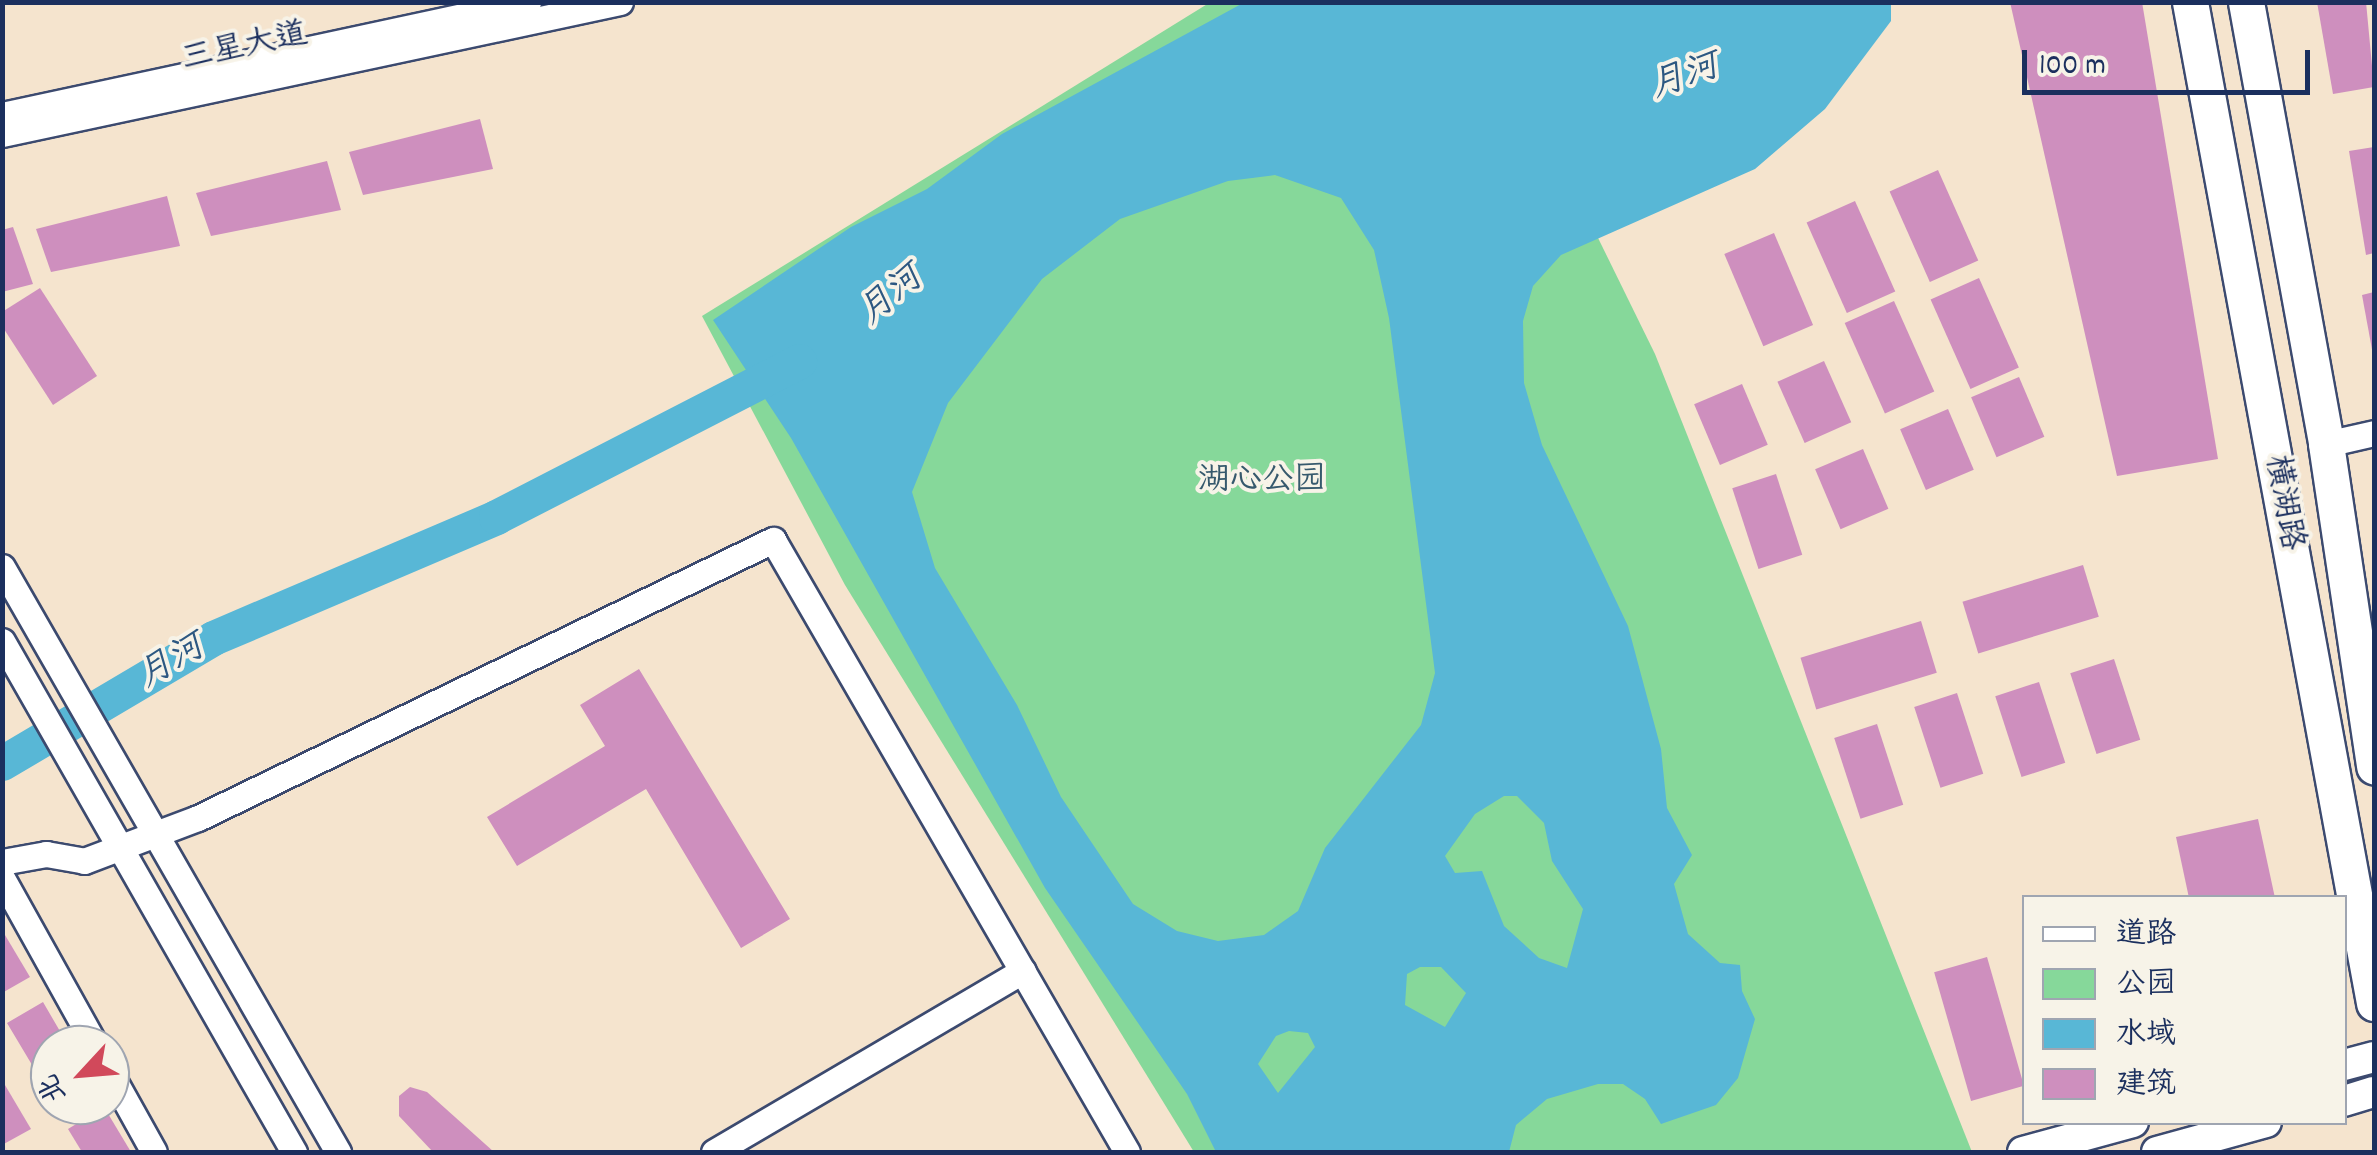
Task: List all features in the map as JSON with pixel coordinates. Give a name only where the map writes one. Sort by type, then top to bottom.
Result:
[{"type":"highway","name":"横湖路","points":[[2190,2],[2374,1003]]},
{"type":"highway","name":"横湖路","points":[[2246,2],[2326,444],[2374,766]]},
{"type":"main road","points":[[2347,1064],[2374,1056]]},
{"type":"main road","points":[[2347,1100],[2374,1092]]},
{"type":"main road","points":[[2022,1152],[2122,1125]]},
{"type":"main road","points":[[2157,1152],[2255,1125]]},
{"type":"street","name":"三星大道","points":[[2,115],[528,2]]},
{"type":"street","name":"三星大道","points":[[2,134],[620,2]]},
{"type":"street","points":[[2326,444],[2374,433]]},
{"type":"street","points":[[2,862],[46,854],[84,861],[160,832],[773,540],[1127,1152]]},
{"type":"street","points":[[2,567],[160,832],[338,1152]]},
{"type":"street","points":[[2,642],[124,846],[289,1151]]},
{"type":"street","points":[[2,878],[84,1025]]},
{"type":"street","points":[[714,1152],[1022,971]]},
{"type":"street","points":[[130,1109],[154,1152]]},
{"type":"green space","name":"湖心公园","points":[[1209,3],[1288,3],[1575,191],[1655,354],[1972,1152],[1194,1152],[845,585],[702,316]]},
{"type":"water","points":[[1245,2],[1891,3],[1891,21],[1825,109],[1755,169],[1561,255],[1533,286],[1523,321],[1524,383],[1542,445],[1628,626],[1661,749],[1667,808],[1692,855],[1674,884],[1688,934],[1720,963],[1740,965],[1742,991],[1755,1019],[1738,1078],[1716,1105],[1661,1124],[1645,1099],[1623,1084],[1598,1084],[1547,1099],[1516,1125],[1509,1152],[1216,1152],[1187,1094],[1045,888],[791,438],[713,320],[851,227],[927,189],[1002,134]],"holes":[[[1275,175],[1341,198],[1374,250],[1389,318],[1435,673],[1421,725],[1325,848],[1298,911],[1264,935],[1218,941],[1177,931],[1133,904],[1061,797],[1017,705],[935,568],[912,492],[948,403],[1042,279],[1120,219],[1228,181]],[[1504,796],[1517,796],[1544,823],[1552,861],[1583,909],[1567,968],[1539,958],[1504,926],[1482,871],[1455,873],[1445,856],[1475,814]],[[1420,967],[1441,967],[1466,993],[1445,1027],[1405,1005],[1407,974]],[[1289,1031],[1308,1033],[1315,1047],[1278,1093],[1258,1064],[1276,1036]]]},
{"type":"building","points":[[2010,2],[2142,2],[2218,459],[2117,476]]},
{"type":"building","points":[[2317,2],[2366,2],[2374,87],[2333,94]]},
{"type":"building","points":[[480,119],[493,169],[363,195],[349,152]]},
{"type":"building","points":[[2374,147],[2374,253],[2366,255],[2349,151]]},
{"type":"building","points":[[327,161],[341,210],[211,236],[196,193]]},
{"type":"building","points":[[1938,170],[1978,260],[1930,282],[1890,192]]},
{"type":"building","points":[[167,196],[180,246],[51,272],[36,229]]},
{"type":"building","points":[[1855,201],[1895,291],[1847,313],[1807,223]]},
{"type":"building","points":[[13,227],[33,284],[2,292],[2,230]]},
{"type":"building","points":[[1774,233],[1813,325],[1763,346],[1724,254]]},
{"type":"building","points":[[1979,278],[2019,368],[1970,389],[1931,300]]},
{"type":"building","points":[[40,288],[97,376],[53,405],[2,326],[2,312]]},
{"type":"building","points":[[2374,292],[2374,355],[2373,355],[2362,295]]},
{"type":"building","points":[[1894,301],[1934,391],[1885,413],[1845,323]]},
{"type":"building","points":[[1824,361],[1851,422],[1805,443],[1777,382]]},
{"type":"building","points":[[2019,377],[2044,437],[1997,457],[1971,397]]},
{"type":"building","points":[[1742,384],[1768,445],[1720,465],[1694,404]]},
{"type":"building","points":[[1948,409],[1974,470],[1926,490],[1900,429]]},
{"type":"building","points":[[1863,449],[1888,509],[1841,529],[1815,469]]},
{"type":"building","points":[[1776,474],[1802,555],[1759,569],[1732,488]]},
{"type":"building","points":[[2083,565],[2099,617],[1978,653],[1963,602]]},
{"type":"building","points":[[1921,621],[1937,673],[1816,709],[1801,658]]},
{"type":"building","points":[[2114,659],[2140,740],[2097,754],[2070,673]]},
{"type":"building","points":[[639,669],[790,919],[741,948],[646,789],[517,866],[487,817],[605,746],[580,705]]},
{"type":"building","points":[[2039,682],[2065,763],[2022,777],[1995,696]]},
{"type":"building","points":[[1957,693],[1983,774],[1940,788],[1914,707]]},
{"type":"building","points":[[1877,724],[1903,805],[1860,819],[1834,738]]},
{"type":"building","points":[[2258,819],[2274,895],[2188,895],[2176,837]]},
{"type":"building","points":[[2,930],[30,977],[2,993]]},
{"type":"building","points":[[1987,957],[2022,1086],[1971,1101],[1934,972]]},
{"type":"building","points":[[43,1002],[56,1025],[30,1025],[30,1062],[7,1023]]},
{"type":"building","points":[[2,1080],[31,1129],[2,1145]]},
{"type":"building","points":[[410,1087],[427,1092],[494,1152],[433,1152],[399,1116],[399,1096]]},
{"type":"building","points":[[75,1125],[115,1125],[131,1152],[82,1152],[68,1129]]},
{"type":"waterway","name":"月河","points":[[2,763],[213,638],[496,517],[799,361]]}]
